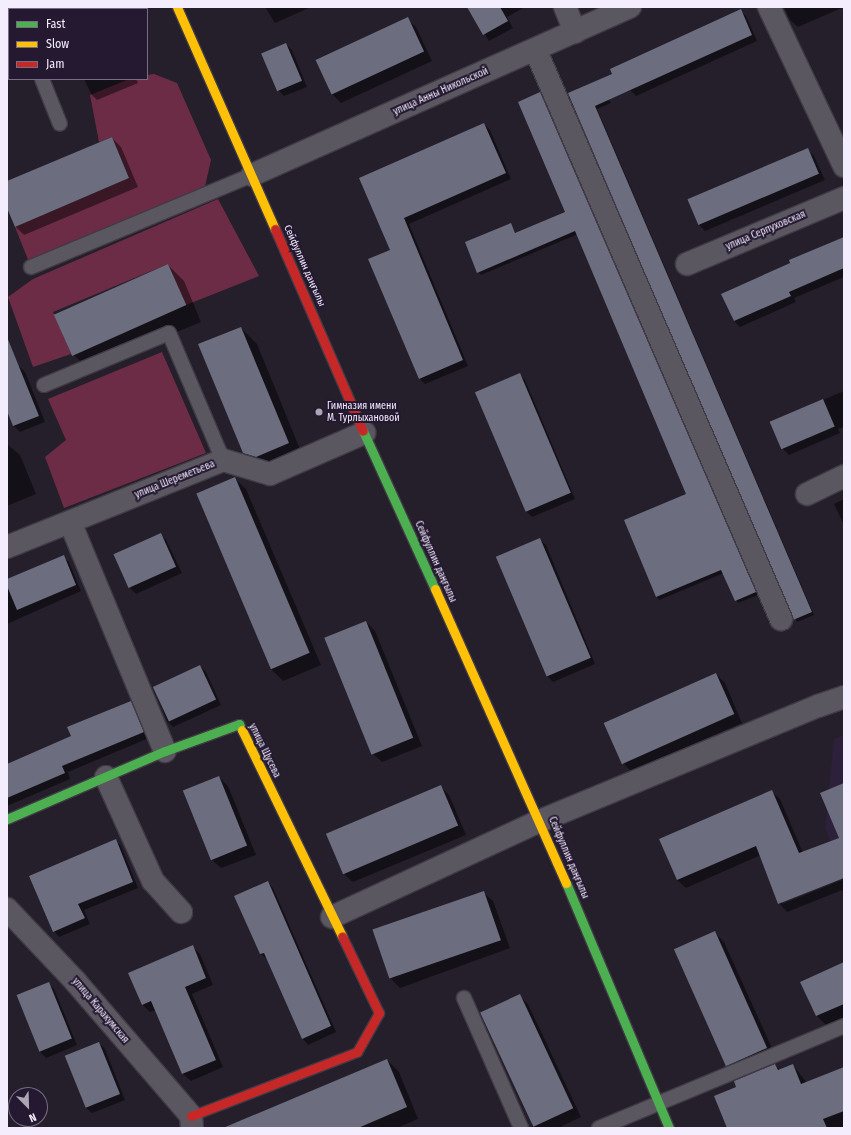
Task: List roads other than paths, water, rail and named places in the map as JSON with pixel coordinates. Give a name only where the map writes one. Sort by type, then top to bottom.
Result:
[{"type":"main road","name":"Сейфуллин даңғылы","points":[[177,7],[364,433],[540,821],[669,1128]]},
{"type":"main road","name":"улица Щусева","points":[[7,819],[165,751],[239,724],[379,1013],[357,1052],[191,1122]]},
{"type":"street","points":[[565,7],[575,32]]},
{"type":"street","name":"улица Анны Никольской","points":[[252,175],[536,51],[630,7]]},
{"type":"street","points":[[769,7],[844,166]]},
{"type":"street","points":[[536,51],[781,619]]},
{"type":"street","name":"улица Серпуховская","points":[[687,264],[844,198]]},
{"type":"street","name":"улица Шереметьева","points":[[7,547],[223,460],[270,474],[364,433]]},
{"type":"street","points":[[808,494],[844,476]]},
{"type":"street","points":[[70,522],[165,751]]},
{"type":"street","points":[[332,917],[540,821],[818,706],[844,697]]},
{"type":"street","points":[[106,777],[153,881],[181,912]]},
{"type":"street","name":"улица Каракумская","points":[[7,909],[75,981],[191,1122]]},
{"type":"lane","points":[[42,80],[60,124]]},
{"type":"lane","points":[[31,267],[252,175]]},
{"type":"lane","points":[[44,385],[169,333],[223,460]]},
{"type":"lane","points":[[464,998],[521,1128]]},
{"type":"lane","points":[[600,1128],[844,1026]]},
{"type":"place","name":"Гимназия имени М. Турлыхановой","points":[[319,412]]}]
